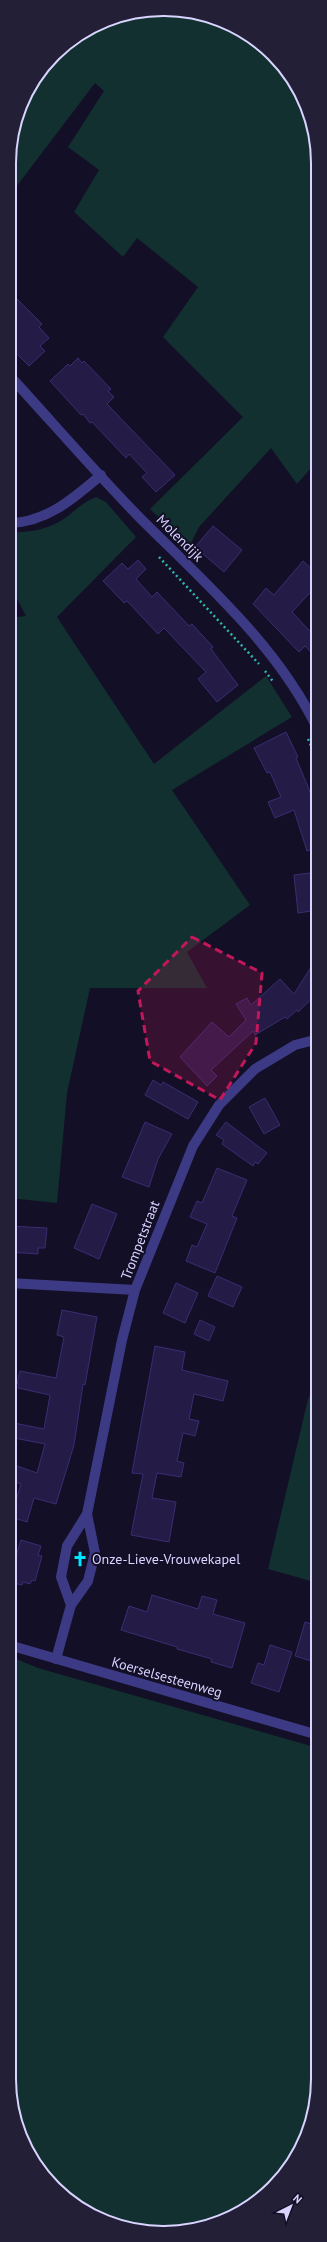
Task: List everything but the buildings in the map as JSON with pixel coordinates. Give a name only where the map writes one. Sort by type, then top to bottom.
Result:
[{"type":"street","name":"Molendijk","points":[[16,383],[101,475],[261,642],[294,687],[311,717]]},
{"type":"street","points":[[16,523],[25,523],[54,512],[101,475]]},
{"type":"street","name":"Trompetstraat","points":[[71,1605],[60,1577],[67,1546],[87,1514],[122,1340],[135,1290],[193,1146],[219,1105],[236,1086],[261,1064],[295,1045],[311,1041]]},
{"type":"street","points":[[16,1282],[135,1290]]},
{"type":"street","name":"Trompetstraat","points":[[56,1659],[71,1605],[88,1581],[96,1553],[87,1514]]},
{"type":"street","name":"Koerselsesteenweg","points":[[16,1647],[311,1733]]},
{"type":"path","points":[[154,551],[259,663],[274,684]]},
{"type":"path","points":[[307,737],[311,746]]},
{"type":"highlighted area","points":[[192,937],[262,973],[256,1043],[220,1100],[150,1061],[138,991]]},
{"type":"green space","points":[[173,16],[202,21],[229,31],[253,46],[268,59],[281,74],[296,98],[306,125],[310,144],[311,468],[297,484],[271,448],[199,527],[189,547],[150,509],[243,417],[163,337],[198,287],[137,238],[123,257],[74,212],[99,170],[68,147],[104,91],[95,83],[16,187],[16,154],[21,125],[31,98],[46,74],[59,59],[74,46],[98,31],[125,21],[144,17]]},
{"type":"green space","points":[[96,497],[106,502],[136,537],[57,617],[154,764],[266,676],[292,717],[172,790],[250,905],[187,952],[207,988],[90,988],[67,1093],[57,1203],[16,1199],[16,617],[26,616],[16,597],[16,532],[32,531],[55,524]]},
{"type":"green space","points":[[311,1392],[311,1581],[268,1569],[308,1399]]},
{"type":"green space","points":[[16,1659],[38,1668],[311,1746],[310,2098],[300,2135],[281,2168],[268,2183],[253,2196],[220,2215],[183,2225],[154,2226],[125,2221],[107,2215],[74,2196],[59,2183],[46,2168],[27,2135],[21,2117],[16,2088]]},
{"type":"place","name":"Onze-Lieve-Vrouwekapel","points":[[80,1559]]}]
